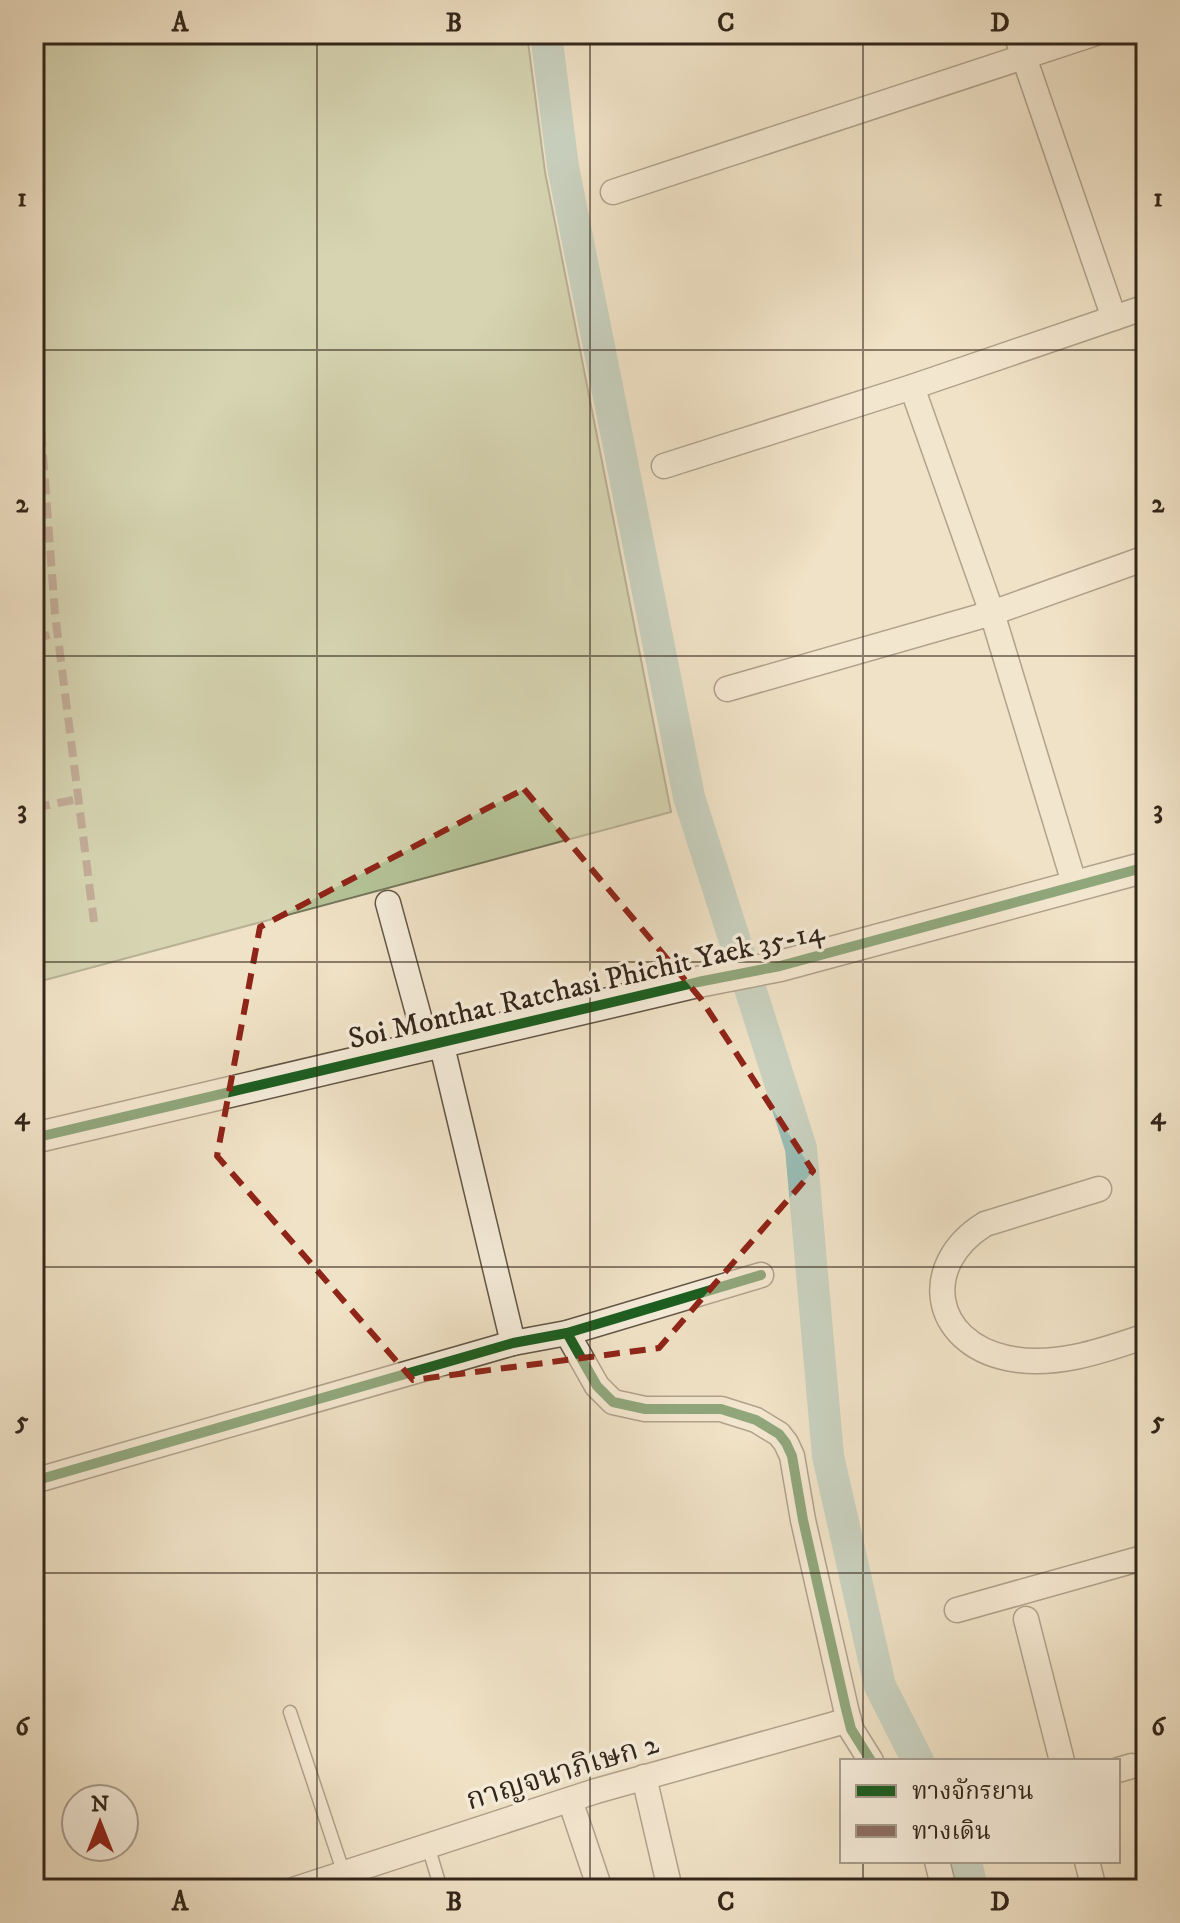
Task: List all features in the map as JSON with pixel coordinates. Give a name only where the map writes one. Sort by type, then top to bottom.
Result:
[{"type":"street","points":[[613,192],[1020,46],[1093,34]]},
{"type":"street","points":[[1020,46],[1114,318]]},
{"type":"street","points":[[664,466],[912,387],[1146,307]]},
{"type":"street","points":[[912,387],[992,613],[1075,886]]},
{"type":"street","points":[[727,689],[992,613],[1146,558]]},
{"type":"street","name":"Soi Monthat Ratchasi Phichit Yaek 35-14","points":[[34,1138],[698,982],[780,966],[1146,867]]},
{"type":"street","points":[[388,903],[434,1044],[513,1343]]},
{"type":"street","points":[[1099,1189],[985,1224],[969,1234],[956,1248],[945,1271],[941,1299],[951,1320],[971,1344],[1006,1358],[1030,1361],[1060,1359],[1101,1351],[1146,1336]]},
{"type":"street","points":[[34,1481],[513,1343],[567,1333],[761,1275]]},
{"type":"street","points":[[567,1333],[597,1386],[613,1402],[645,1409],[721,1409],[756,1420],[779,1434],[786,1443],[792,1456],[803,1520],[849,1720],[870,1759]]},
{"type":"street","points":[[957,1610],[1146,1557]]},
{"type":"street","points":[[1026,1619],[1061,1759]]},
{"type":"street","name":"กาญจนาภิเษก 2","points":[[296,1889],[644,1777],[849,1720]]},
{"type":"street","points":[[644,1777],[670,1889]]},
{"type":"street","points":[[570,1800],[600,1889]]},
{"type":"street","points":[[938,1863],[944,1889]]},
{"type":"street","points":[[1088,1863],[1094,1889]]},
{"type":"lane","points":[[290,1712],[344,1874]]},
{"type":"lane","points":[[428,1846],[441,1889]]},
{"type":"highlighted area","points":[[524,789],[701,999],[813,1171],[659,1348],[413,1380],[217,1156],[260,927]]},
{"type":"green space","points":[[34,34],[527,34],[545,172],[671,812],[34,983]]},
{"type":"waterway","points":[[546,34],[563,167],[689,797],[801,1148],[828,1456],[880,1686],[917,1759]]},
{"type":"waterway","points":[[966,1863],[972,1889]]},
{"type":"marked path","points":[[34,335],[55,614],[94,922]]},
{"type":"marked path","points":[[34,639],[57,633]]},
{"type":"marked path","points":[[34,808],[78,799]]},
{"type":"cycle path","points":[[34,1138],[698,982],[780,966],[1146,867]]},
{"type":"cycle path","points":[[34,1481],[513,1343],[567,1333],[761,1275]]},
{"type":"cycle path","points":[[567,1333],[597,1386],[613,1402],[645,1409],[721,1409],[756,1420],[779,1434],[786,1443],[792,1456],[803,1520],[851,1729],[870,1759]]}]
